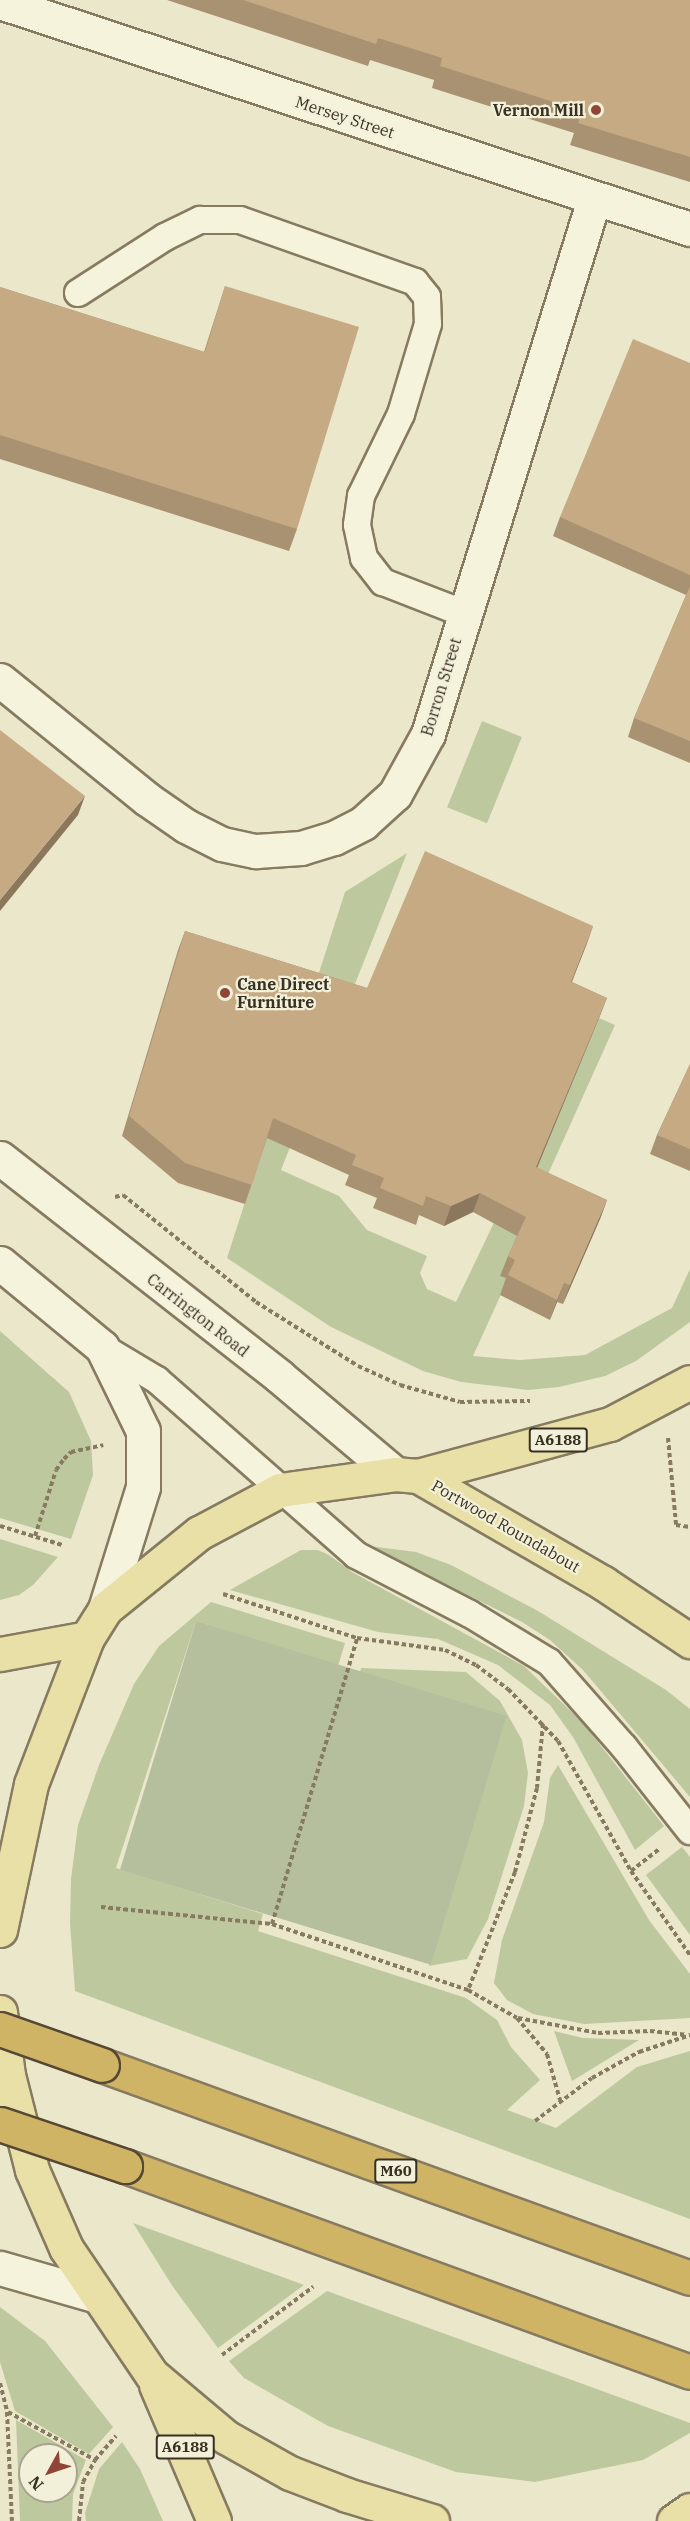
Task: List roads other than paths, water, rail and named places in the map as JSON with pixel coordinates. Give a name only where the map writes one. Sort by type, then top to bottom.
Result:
[{"type":"highway","name":"M60","points":[[0,2029],[690,2278]]},
{"type":"highway","points":[[0,2124],[124,2166],[690,2372]]},
{"type":"main road","name":"A6188","points":[[406,1475],[610,1424],[690,1382]]},
{"type":"main road","points":[[0,1930],[31,1784],[87,1638],[105,1609],[199,1533],[280,1490],[406,1475]]},
{"type":"main road","name":"Portwood Roundabout","points":[[406,1475],[603,1583],[690,1641]]},
{"type":"main road","points":[[0,1654],[87,1638]]},
{"type":"main road","points":[[0,2012],[8,2075],[32,2170],[66,2248],[94,2295],[152,2375],[226,2437],[291,2473],[347,2495],[432,2521]]},
{"type":"main road","name":"A6188","points":[[152,2375],[214,2521]]},
{"type":"main road","points":[[674,2521],[690,2510]]},
{"type":"street","name":"Mersey Street","points":[[0,2],[594,200],[690,229]]},
{"type":"street","name":"Borron Street","points":[[0,680],[186,826],[222,844],[256,851],[301,848],[334,838],[363,823],[395,794],[428,734],[463,613],[594,200]]},
{"type":"street","name":"Carrington Road","points":[[0,1158],[61,1208],[406,1475]]},
{"type":"street","points":[[0,1263],[102,1347],[143,1431],[143,1487],[105,1609]]},
{"type":"street","points":[[0,2268],[94,2295]]},
{"type":"lane","points":[[78,293],[165,237],[200,220],[240,220],[397,272],[415,282],[427,297],[428,324],[400,414],[361,496],[357,525],[364,558],[383,582],[463,613]]},
{"type":"lane","points":[[102,1347],[157,1380],[356,1555],[470,1614],[549,1662],[610,1730],[690,1831]]},
{"type":"place","name":"Vernon Mill","points":[[596,110]]},
{"type":"place","name":"Cane Direct Furniture","points":[[225,993]]}]
